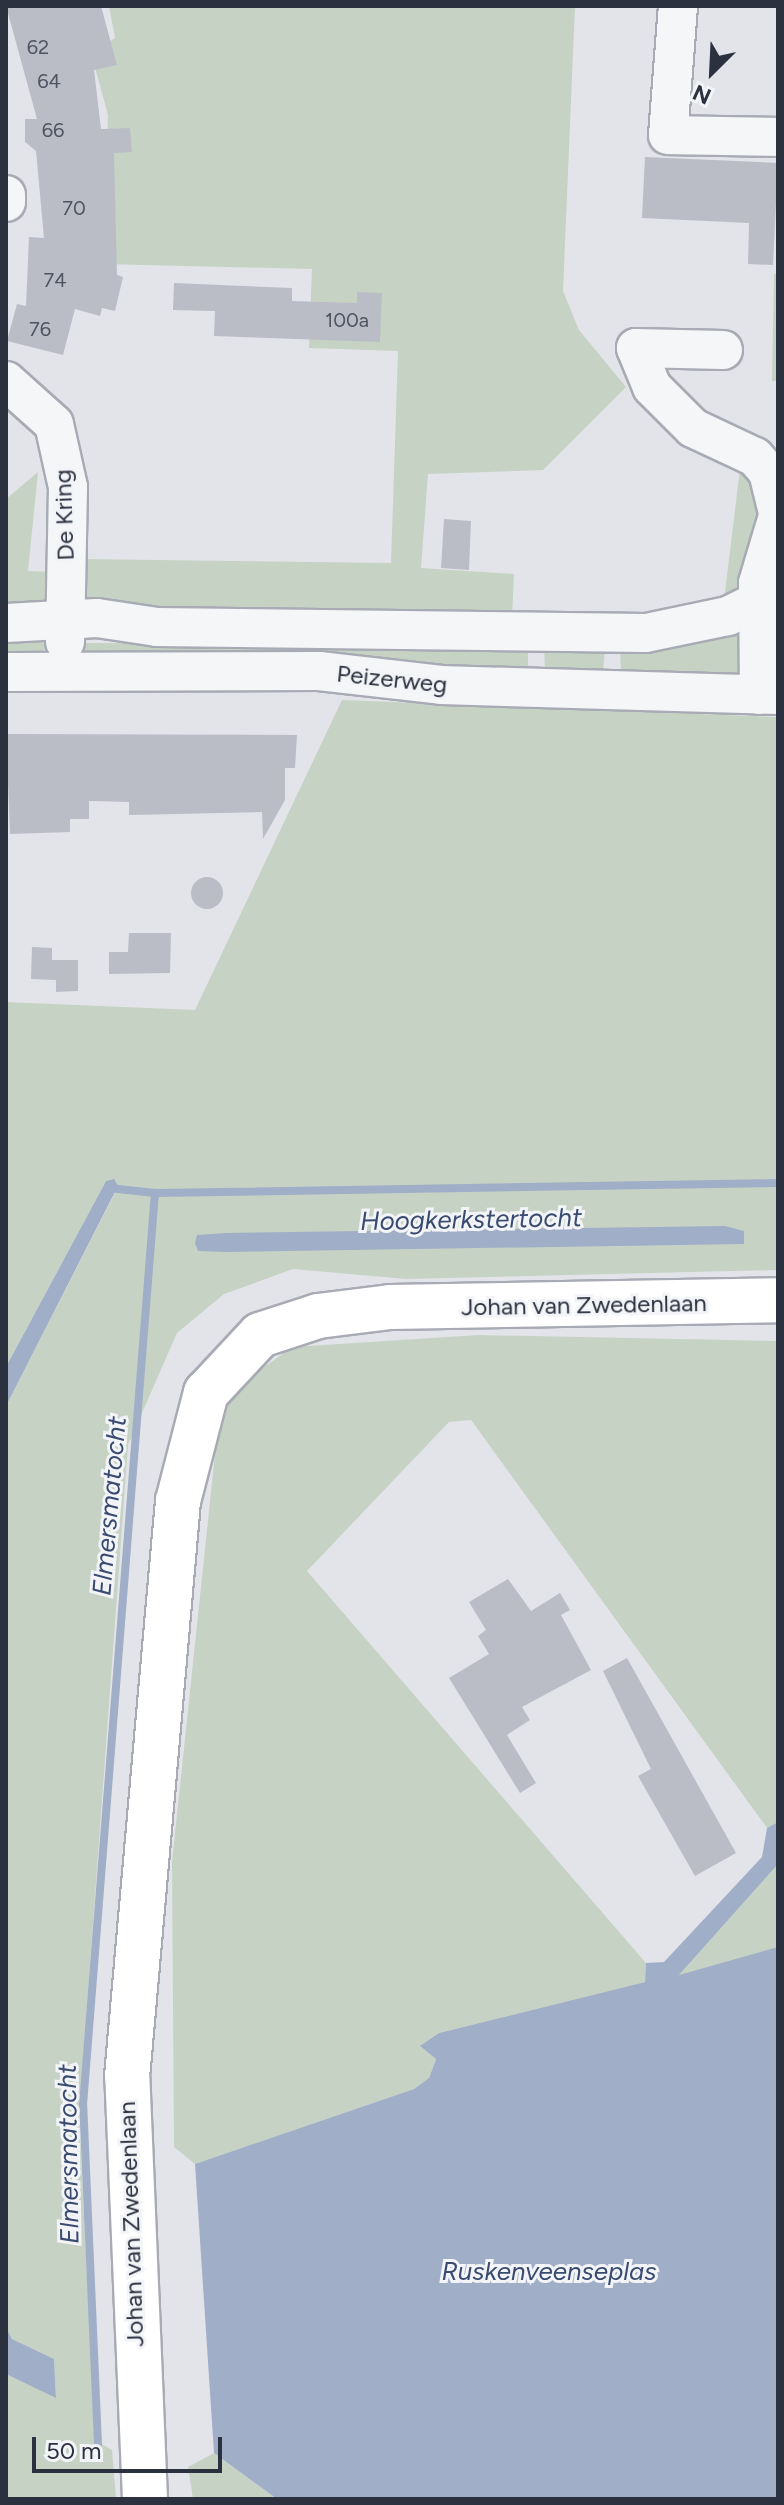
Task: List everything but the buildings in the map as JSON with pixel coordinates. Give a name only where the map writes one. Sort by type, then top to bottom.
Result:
[{"type":"main road","name":"Johan van Zwedenlaan","points":[[145,2499],[127,2077],[142,1950],[178,1501],[198,1411],[243,1347],[298,1320],[390,1307],[778,1300]]},
{"type":"main road","name":"Johan van Zwedenlaan","points":[[142,1950],[169,2499]]},
{"type":"street","points":[[678,6],[668,135],[778,137]]},
{"type":"street","points":[[6,195],[6,202]]},
{"type":"street","points":[[723,350],[636,348],[652,387],[693,428],[755,457],[768,472],[778,514],[768,596],[768,695]]},
{"type":"street","name":"De Kring","points":[[6,381],[54,424],[68,487],[66,642]]},
{"type":"street","name":"Peizerweg","points":[[6,672],[66,642],[157,627],[646,633],[701,624],[768,596]]},
{"type":"street","name":"Peizerweg","points":[[6,623],[66,642]]},
{"type":"street","name":"Peizerweg","points":[[6,631],[66,642],[441,685],[768,695]]},
{"type":"green space","points":[[109,6],[575,6],[563,291],[579,330],[626,387],[543,470],[428,474],[421,568],[514,574],[512,618],[80,610],[80,559],[391,563],[398,351],[309,348],[312,269],[102,264],[108,115],[91,53],[115,38]]},
{"type":"green space","points":[[774,274],[778,274],[778,381],[772,381]]},
{"type":"green space","points":[[741,461],[767,493],[750,589],[724,600]]},
{"type":"green space","points":[[38,472],[28,571],[54,572],[54,609],[6,610],[6,499]]},
{"type":"green space","points":[[751,623],[748,675],[621,672],[620,647]]},
{"type":"green space","points":[[6,641],[48,642],[41,656],[6,663]]},
{"type":"green space","points":[[78,643],[528,644],[528,667],[82,657]]},
{"type":"green space","points":[[544,645],[605,646],[603,673],[545,672]]},
{"type":"green space","points":[[342,700],[777,717],[778,1270],[406,1279],[293,1269],[224,1294],[177,1333],[128,1445],[79,2115],[95,2440],[112,2450],[116,2499],[6,2499],[6,2374],[56,2397],[54,2359],[12,2339],[6,2327],[6,1406],[118,1187],[106,1181],[6,1367],[6,1002],[195,1010]]},
{"type":"green space","points":[[478,1335],[778,1341],[778,1822],[767,1828],[471,1420],[449,1422],[307,1571],[646,1963],[645,1982],[439,2033],[421,2047],[436,2058],[429,2078],[414,2089],[195,2164],[174,2147],[172,1862],[219,1416],[234,1389],[292,1347]]},
{"type":"green space","points":[[778,1864],[778,1947],[681,1980],[679,1975]]},
{"type":"green space","points":[[214,2453],[277,2499],[193,2499],[188,2467]]},
{"type":"water","points":[[114,1179],[118,1186],[6,1406],[6,1367],[106,1181]]},
{"type":"water","points":[[725,1226],[744,1231],[744,1244],[226,1252],[198,1251],[195,1243],[197,1235],[226,1233]]},
{"type":"water","name":"Ruskenveenseplas","points":[[778,1822],[778,1864],[679,1975],[778,1947],[778,2499],[277,2499],[214,2453],[195,2164],[414,2089],[429,2078],[436,2059],[420,2046],[439,2033],[645,1982],[646,1963],[664,1962],[762,1857],[767,1828]]},
{"type":"water","points":[[6,2327],[12,2339],[54,2359],[56,2398],[6,2374]]},
{"type":"waterway","name":"Elmersmatocht","points":[[98,2444],[83,2105],[155,1193],[778,1183]]},
{"type":"waterway","points":[[109,1188],[155,1193]]},
{"type":"water label","name":"Hoogkerkstertocht","points":[[471,1220]]}]
